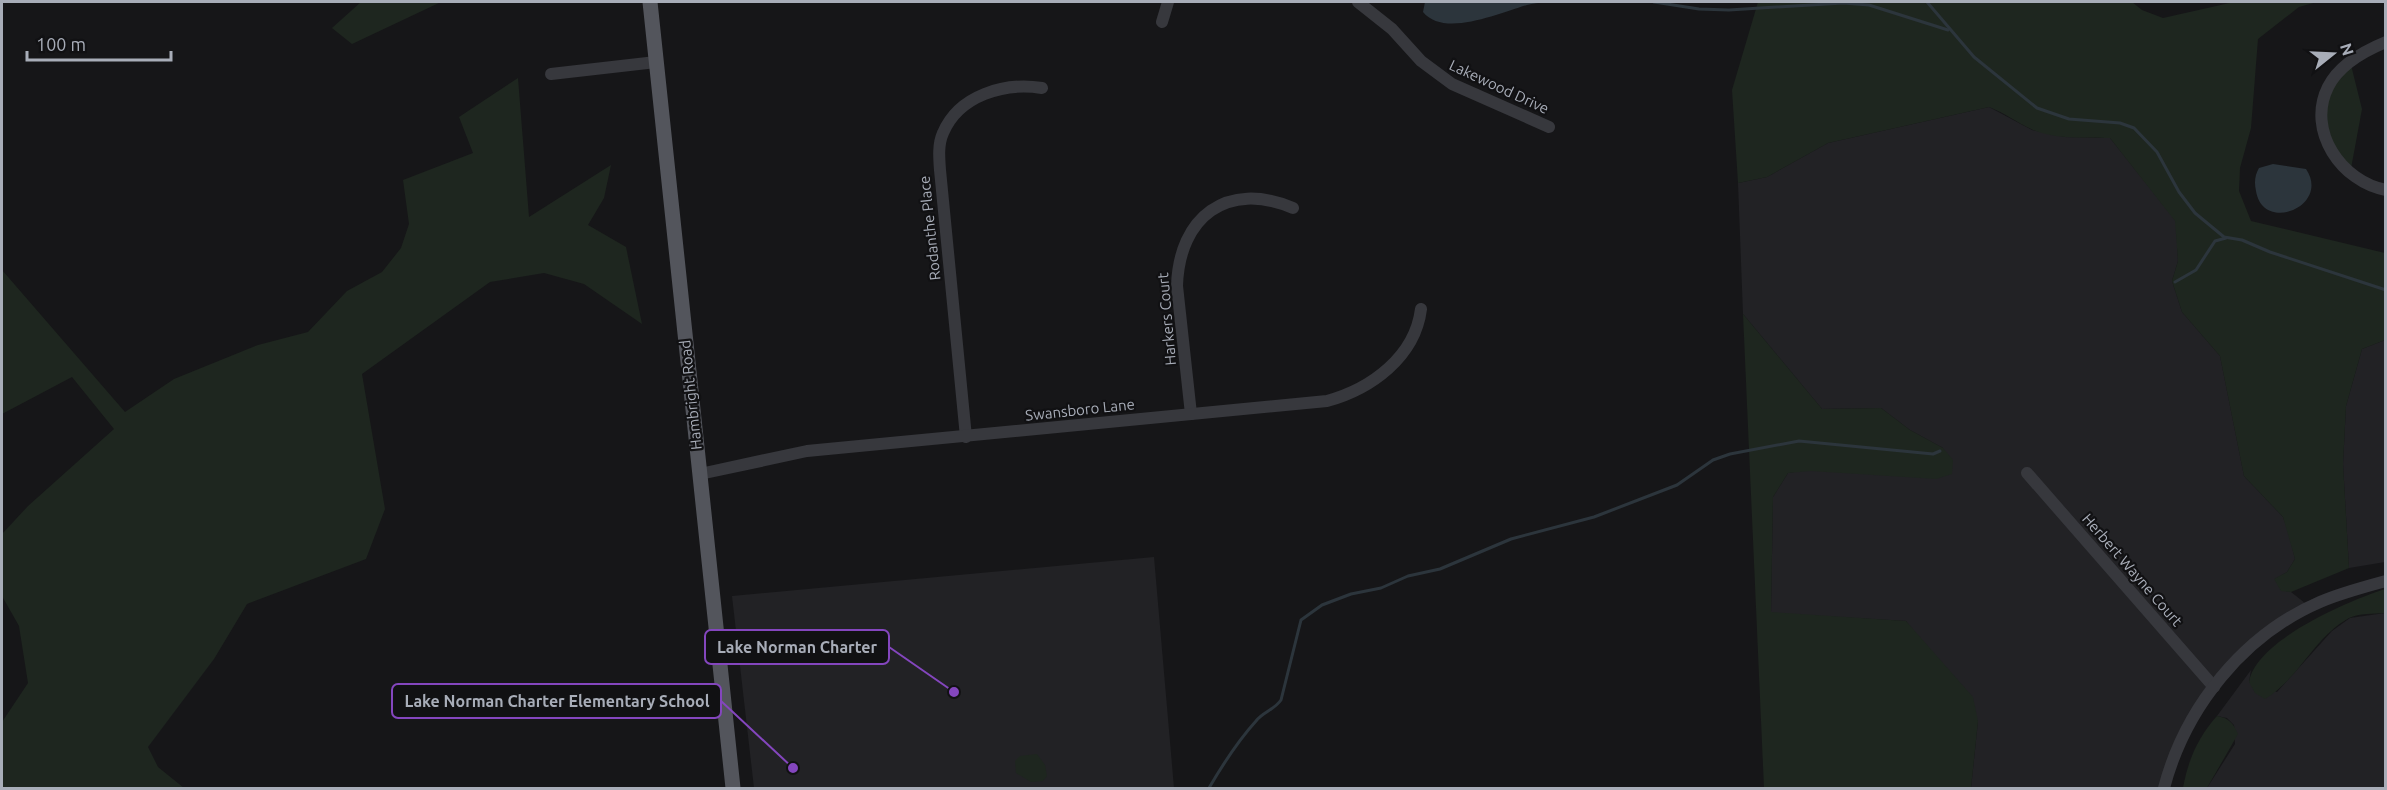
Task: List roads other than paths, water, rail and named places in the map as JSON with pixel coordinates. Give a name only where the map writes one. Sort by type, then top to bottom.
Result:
[{"type":"main road","name":"Hambright Road","points":[[654,4],[656,62],[733,789]]},
{"type":"street","points":[[1162,22],[1168,2]]},
{"type":"street","name":"Lakewood Drive","points":[[1358,2],[1392,29],[1421,61],[1452,84],[1549,127]]},
{"type":"street","points":[[2385,42],[2350,61],[2328,87],[2322,115],[2330,152],[2352,176],[2385,190]]},
{"type":"street","points":[[551,74],[656,62]]},
{"type":"street","name":"Rodanthe Place","points":[[966,437],[940,170],[940,142],[949,122],[980,95],[1005,87],[1042,88]]},
{"type":"street","name":"Harkers Court","points":[[1191,414],[1178,286],[1178,265],[1185,242],[1198,222],[1209,213],[1237,200],[1257,197],[1293,208]]},
{"type":"street","name":"Swansboro Lane","points":[[700,474],[807,451],[1327,401],[1355,391],[1382,375],[1402,353],[1416,331],[1421,309]]},
{"type":"street","name":"Herbert Wayne Court","points":[[2027,473],[2214,687]]},
{"type":"street","points":[[2164,789],[2173,760],[2187,729],[2214,687],[2251,647],[2279,625],[2321,602],[2385,581]]},
{"type":"waterway","points":[[1654,2],[1699,9],[1729,10],[1843,3],[1869,5],[1948,30]]},
{"type":"waterway","points":[[1927,2],[1974,57],[2037,108],[2069,119],[2120,123],[2134,128],[2157,152],[2179,192],[2195,213],[2224,237],[2242,240],[2270,252],[2386,290]]},
{"type":"waterway","points":[[2175,282],[2196,270],[2215,241],[2226,238]]},
{"type":"waterway","points":[[1209,788],[1249,729],[1281,700],[1301,620],[1322,605],[1351,594],[1381,588],[1408,576],[1440,569],[1511,539],[1594,517],[1677,485],[1713,460],[1730,454],[1799,441],[1933,454],[1940,451]]},
{"type":"place","name":"Lake Norman Charter","points":[[954,692]]},
{"type":"place","name":"Lake Norman Charter Elementary School","points":[[793,768]]}]
